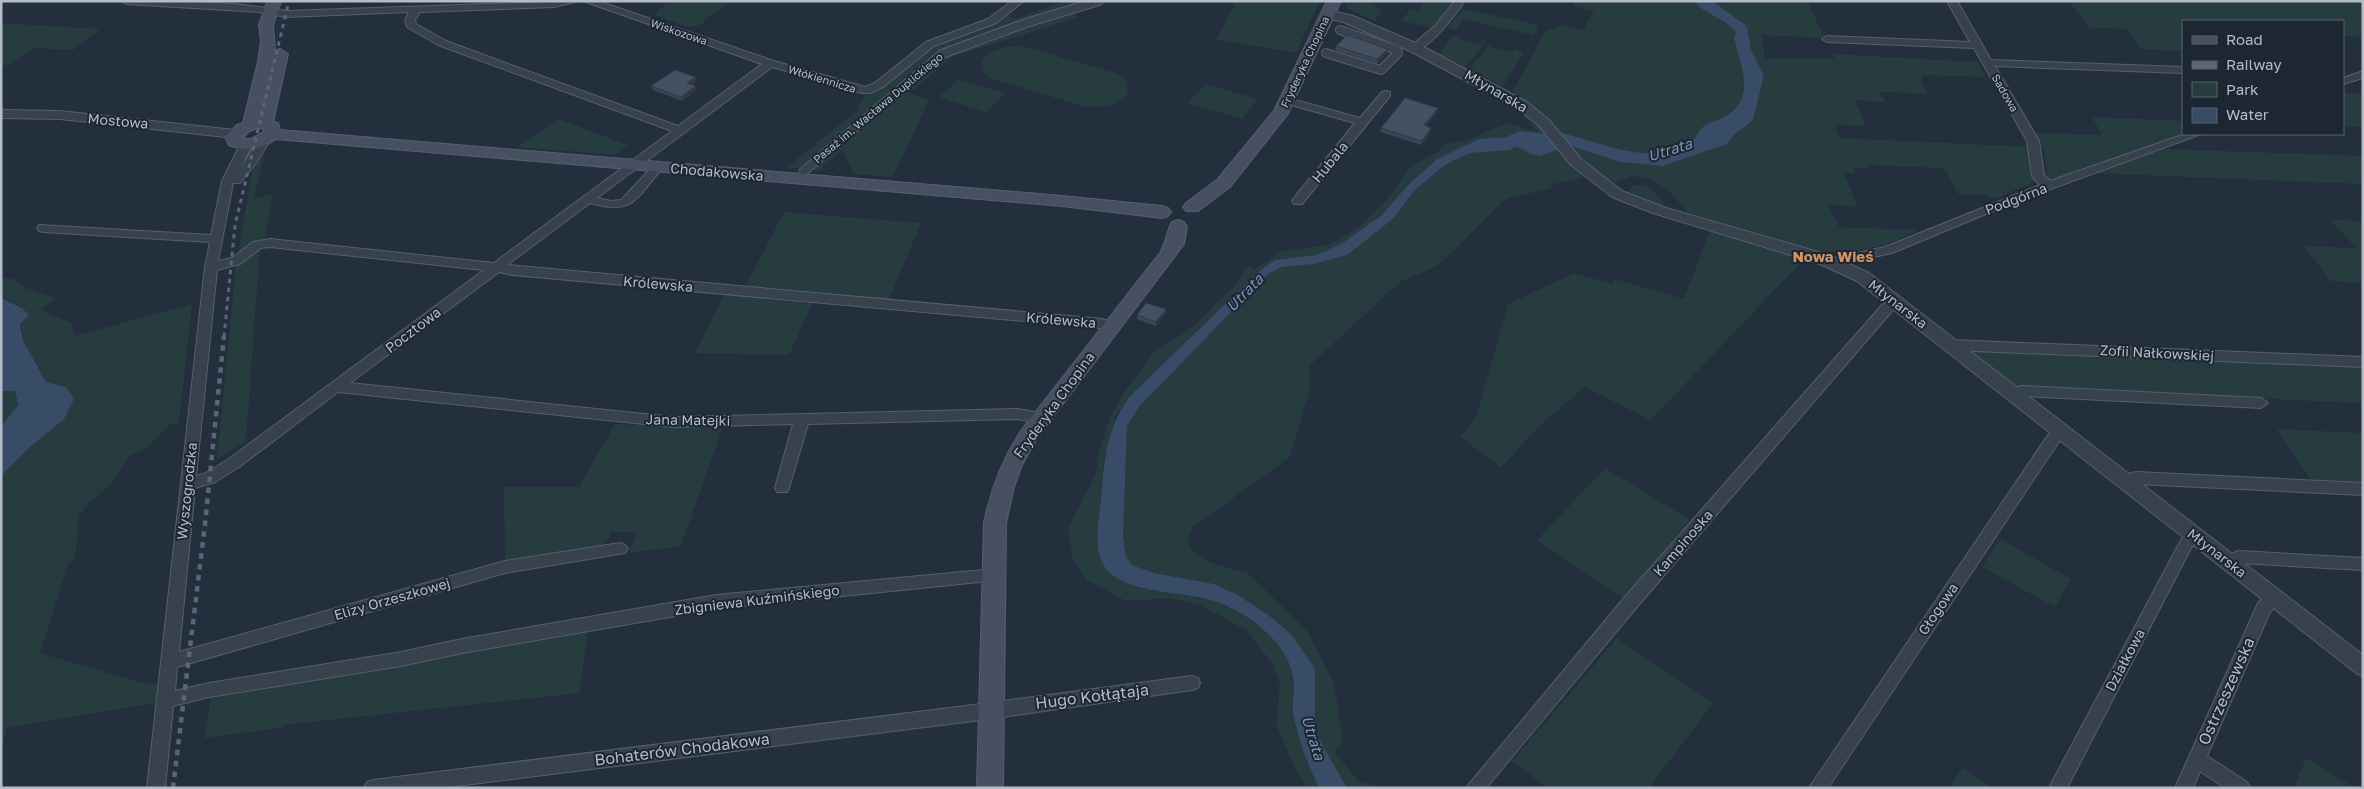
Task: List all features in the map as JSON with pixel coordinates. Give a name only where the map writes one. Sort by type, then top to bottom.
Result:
[{"type":"main road","name":"Wyszogrodzka","points":[[261,126],[266,62],[266,25],[276,7]]},
{"type":"main road","name":"Fryderyka Chopina","points":[[1192,207],[1224,183],[1273,124],[1288,101],[1331,7]]},
{"type":"main road","points":[[218,131],[240,122],[261,126]]},
{"type":"main road","name":"Chodakowska","points":[[238,139],[261,126],[632,165],[1081,203],[1162,212]]},
{"type":"main road","points":[[1175,204],[1192,207],[1197,214],[1196,220],[1190,224],[1178,226],[1165,221],[1162,212],[1175,204]]},
{"type":"main road","name":"Fryderyka Chopina","points":[[990,788],[995,523],[1002,489],[1018,452],[1041,418],[1175,244],[1178,226]]},
{"type":"street","points":[[126,1],[276,7],[418,8],[554,4],[574,1]]},
{"type":"street","name":"Wiskozowa","points":[[588,1],[770,63]]},
{"type":"street","name":"Włókiennicza","points":[[632,165],[770,63],[866,91],[879,84],[930,44],[992,21],[1005,14],[1019,1]]},
{"type":"street","name":"Pasaż im. Wacława Duplickiego","points":[[803,172],[942,54],[1026,23],[1099,1]]},
{"type":"street","points":[[1415,48],[1439,28],[1460,1]]},
{"type":"street","name":"Sadowa","points":[[1952,1],[2033,141],[2038,176],[2048,186]]},
{"type":"street","name":"Młynarska","points":[[1331,7],[1415,48],[1522,105],[1550,130],[1568,154],[1595,179],[1617,194],[1658,210],[1838,264],[1863,277],[2363,667]]},
{"type":"street","points":[[418,8],[410,20],[411,24],[442,43],[679,130]]},
{"type":"street","points":[[1326,53],[1381,70],[1398,53],[1397,50],[1340,30]]},
{"type":"street","points":[[1827,39],[1978,45]]},
{"type":"street","points":[[1988,63],[2182,70]]},
{"type":"street","points":[[2344,81],[2363,74]]},
{"type":"street","name":"Hubala","points":[[1298,201],[1386,94]]},
{"type":"street","points":[[1288,101],[1362,122]]},
{"type":"street","name":"Mostowa","points":[[1,114],[60,115],[218,131],[238,139]]},
{"type":"street","name":"Wyszogrodzka","points":[[225,194],[252,161],[261,126]]},
{"type":"street","name":"Podgórna","points":[[1838,264],[1842,260],[1888,250],[1913,241],[2048,186],[2192,135]]},
{"type":"street","name":"Wyszogrodzka","points":[[156,788],[211,267],[228,181],[243,154],[238,139]]},
{"type":"street","name":"Pocztowa","points":[[187,484],[210,478],[234,463],[632,165]]},
{"type":"street","points":[[587,199],[611,205],[625,203],[658,167]]},
{"type":"street","points":[[43,228],[217,239]]},
{"type":"street","name":"Królewska","points":[[211,267],[236,261],[253,247],[265,243],[497,267],[513,271],[1074,321],[1112,327]]},
{"type":"street","name":"Kampinoska","points":[[1476,788],[1636,596],[1887,308],[1896,303]]},
{"type":"street","name":"Zofii Nałkowskiej","points":[[1951,345],[2363,362]]},
{"type":"street","name":"Jana Matejki","points":[[336,387],[673,422],[1017,414],[1041,418]]},
{"type":"street","points":[[2013,394],[2022,391],[2262,403]]},
{"type":"street","points":[[782,488],[802,419]]},
{"type":"street","name":"Głogowa","points":[[1818,788],[2052,439],[2061,431]]},
{"type":"street","points":[[2124,480],[2136,478],[2363,489]]},
{"type":"street","name":"Działkowa","points":[[2058,788],[2186,544],[2194,535]]},
{"type":"street","name":"Elizy Orzeszkowej","points":[[168,662],[505,568],[620,549]]},
{"type":"street","points":[[2227,561],[2239,557],[2363,564]]},
{"type":"street","name":"Zbigniewa Kuźmińskiego","points":[[164,701],[201,692],[401,660],[462,646],[716,602],[994,575]]},
{"type":"street","name":"Ostrzeszewska","points":[[2184,788],[2264,608],[2274,598]]},
{"type":"street","name":"Hugo Kołłątaja","points":[[991,711],[1192,683]]},
{"type":"street","name":"Bohaterów Chodakowa","points":[[373,788],[991,711]]},
{"type":"street","points":[[2196,759],[2241,788]]},
{"type":"green space","points":[[668,1],[732,1],[703,20],[704,23],[686,26],[655,14]]},
{"type":"green space","points":[[1065,1],[1080,1],[1079,6],[952,47],[803,167],[784,170],[860,108],[858,106],[867,94],[931,46],[988,26],[1006,14],[1014,19]]},
{"type":"green space","points":[[1229,1],[1320,1],[1296,53],[1216,40],[1234,6]]},
{"type":"green space","points":[[1347,1],[1371,1],[1382,11],[1375,21],[1346,8]]},
{"type":"green space","points":[[1424,1],[1455,1],[1433,28],[1401,21],[1411,9],[1418,10]]},
{"type":"green space","points":[[1575,1],[1694,1],[1698,6],[1727,24],[1736,33],[1734,37],[1744,79],[1742,98],[1737,107],[1726,116],[1705,125],[1690,143],[1675,150],[1658,154],[1624,151],[1558,132],[1554,123],[1513,91],[1545,32],[1562,25],[1583,30],[1594,11],[1573,6]]},
{"type":"green space","points":[[1712,1],[1808,1],[1824,38],[1762,35],[1765,58],[1835,58],[1833,54],[1977,62],[1986,77],[1922,75],[1923,79],[1920,79],[1929,94],[1880,92],[1885,102],[1855,100],[1866,126],[1834,125],[1840,138],[2031,147],[2035,182],[1994,199],[1984,195],[1958,194],[1946,171],[1940,168],[1871,165],[1868,168],[1854,168],[1855,173],[1844,173],[1857,206],[1828,205],[1839,227],[1918,230],[1879,246],[1853,251],[1826,252],[1811,250],[1688,213],[1670,192],[1650,179],[1632,176],[1615,183],[1587,167],[1568,145],[1620,162],[1663,166],[1727,144],[1735,134],[1753,120],[1764,76],[1751,50],[1747,26]]},
{"type":"green space","points":[[2068,1],[2363,1],[2363,37],[2344,36],[2344,20],[2182,20],[2182,51],[2141,49],[2126,29],[2090,28]]},
{"type":"green space","points":[[1463,9],[1539,25],[1533,35],[1463,19],[1456,30],[1447,28]]},
{"type":"green space","points":[[1073,12],[1078,17],[952,57],[909,93],[929,100],[893,177],[854,174],[842,150],[822,167],[824,171],[810,170],[937,61],[982,41]]},
{"type":"green space","points":[[1,23],[100,29],[73,50],[34,48],[11,65],[1,65]]},
{"type":"green space","points":[[1459,36],[1459,39],[1482,45],[1483,42],[1485,43],[1465,67],[1440,54],[1451,37]]},
{"type":"green space","points":[[1490,44],[1490,47],[1514,52],[1515,49],[1524,52],[1503,86],[1469,69]]},
{"type":"green space","points":[[1023,46],[1118,74],[1127,82],[1128,94],[1119,102],[1109,106],[1086,107],[989,78],[983,71],[982,60],[986,56],[1006,47]]},
{"type":"green space","points":[[958,80],[1005,93],[986,112],[939,97]]},
{"type":"green space","points":[[1205,84],[1258,99],[1242,119],[1188,103]]},
{"type":"green space","points":[[2344,93],[2363,94],[2363,127],[2344,126]]},
{"type":"green space","points":[[2092,117],[2182,121],[2183,135],[2048,181],[2043,179],[2048,178],[2044,151],[2035,133],[2102,135]]},
{"type":"green space","points":[[559,119],[628,145],[616,155],[517,147]]},
{"type":"green space","points":[[1527,121],[1539,126],[1548,134],[1519,131],[1506,137],[1479,139],[1437,159],[1408,185],[1382,215],[1341,244],[1316,255],[1275,260],[1260,269],[1129,397],[1116,416],[1104,459],[1097,548],[1140,588],[1212,600],[1240,613],[1267,632],[1292,663],[1294,685],[1293,712],[1307,763],[1319,788],[1307,788],[1293,764],[1276,724],[1280,685],[1272,663],[1246,630],[1198,604],[1170,598],[1126,601],[1087,580],[1073,561],[1068,528],[1096,474],[1099,451],[1110,417],[1123,394],[1154,352],[1189,330],[1237,284],[1244,270],[1250,266],[1255,269],[1282,251],[1329,245],[1345,236],[1360,226],[1388,198],[1412,165],[1436,153],[1445,144],[1466,141],[1492,129],[1509,124],[1536,131]]},
{"type":"green space","points":[[1514,147],[1522,148],[1536,156],[1559,149],[1583,177],[1550,185],[1553,188],[1506,199],[1437,266],[1400,282],[1310,365],[1310,388],[1290,457],[1193,527],[1187,538],[1192,551],[1209,562],[1249,574],[1307,631],[1334,683],[1343,741],[1334,751],[1359,782],[1389,788],[1347,788],[1315,731],[1315,669],[1293,636],[1271,617],[1238,595],[1214,584],[1155,573],[1132,565],[1126,557],[1123,537],[1127,426],[1139,407],[1268,274],[1282,267],[1314,264],[1394,218],[1415,190],[1445,165],[1470,153],[1510,150]]},
{"type":"green space","points":[[2164,149],[2363,156],[2363,184],[2091,173]]},
{"type":"green space","points":[[264,155],[254,198],[273,194],[264,241],[237,259],[253,167]]},
{"type":"green space","points":[[1643,185],[1651,189],[1664,203],[1663,206],[1630,194],[1628,191],[1632,186]]},
{"type":"green space","points":[[784,212],[921,223],[889,300],[745,287]]},
{"type":"green space","points":[[2331,220],[2363,221],[2363,283],[2331,281],[2304,246],[2356,248]]},
{"type":"green space","points":[[1710,230],[1805,258],[1651,420],[1584,387],[1539,427],[1501,467],[1460,437],[1476,417],[1508,304],[1574,273],[1613,284],[1615,279],[1684,299]]},
{"type":"green space","points":[[260,245],[246,441],[217,459],[236,264]]},
{"type":"green space","points":[[1,277],[13,279],[24,287],[56,298],[40,310],[72,323],[75,336],[192,304],[179,423],[170,424],[148,447],[128,457],[114,481],[89,503],[79,516],[75,557],[68,565],[40,653],[150,685],[158,682],[156,703],[7,728],[1,749],[1,476],[29,448],[66,387],[46,382],[24,338],[21,319],[22,307],[1,298]]},
{"type":"green space","points":[[724,295],[812,304],[789,355],[695,353]]},
{"type":"green space","points":[[1967,348],[2363,367],[2363,403],[2018,388]]},
{"type":"green space","points":[[1,391],[15,391],[18,405],[1,426]]},
{"type":"green space","points":[[615,424],[722,429],[681,546],[629,553],[637,532],[611,532],[608,541],[596,549],[505,563],[504,487],[579,487]]},
{"type":"green space","points":[[2277,429],[2363,433],[2363,484],[2312,482]]},
{"type":"green space","points":[[1605,468],[1690,520],[1623,598],[1537,540]]},
{"type":"green space","points":[[2000,539],[2071,579],[2055,607],[1982,567]]},
{"type":"green space","points":[[588,632],[579,693],[283,725],[281,728],[204,738],[212,692]]},
{"type":"green space","points":[[1617,638],[1713,703],[1649,788],[1547,788],[1512,761]]},
{"type":"green space","points":[[2306,758],[2352,786],[2351,788],[2294,788]]},
{"type":"green space","points":[[1962,767],[1993,788],[1950,788]]},
{"type":"water","name":"Utrata","points":[[1694,1],[1712,1],[1747,26],[1751,50],[1764,76],[1753,120],[1735,134],[1727,144],[1663,166],[1620,162],[1568,145],[1541,156],[1514,147],[1510,150],[1470,153],[1445,165],[1415,190],[1394,218],[1347,255],[1314,264],[1282,267],[1268,274],[1139,407],[1127,426],[1123,537],[1126,557],[1132,565],[1154,573],[1214,584],[1238,595],[1271,617],[1293,636],[1315,669],[1315,731],[1347,788],[1319,788],[1303,751],[1295,723],[1292,671],[1282,650],[1272,638],[1254,622],[1226,606],[1198,597],[1136,586],[1122,581],[1111,574],[1103,564],[1097,541],[1105,459],[1111,434],[1121,409],[1129,397],[1260,270],[1275,260],[1316,255],[1341,244],[1382,215],[1408,185],[1437,159],[1479,139],[1506,137],[1519,131],[1548,134],[1558,132],[1607,146],[1642,153],[1659,153],[1675,150],[1690,143],[1705,125],[1726,116],[1737,107],[1742,98],[1744,88],[1744,78],[1734,37],[1736,33],[1727,24],[1698,6]]},
{"type":"water","points":[[1,298],[22,308],[29,315],[20,324],[23,340],[46,382],[66,387],[74,399],[64,419],[29,448],[1,476],[1,426],[18,405],[15,391],[1,391]]},
{"type":"building","points":[[1347,35],[1388,49],[1377,59],[1336,46]]},
{"type":"building","points":[[675,70],[696,77],[687,83],[696,86],[681,97],[651,86]]},
{"type":"building","points":[[1405,98],[1438,108],[1424,125],[1431,128],[1422,141],[1381,128]]},
{"type":"building","points":[[1146,303],[1166,309],[1156,322],[1137,315]]},
{"type":"railway","points":[[224,337],[235,225],[289,1]]},
{"type":"railway","points":[[173,788],[205,524],[224,336]]},
{"type":"district","name":"Nowa Wieś","points":[[1833,257]]}]
